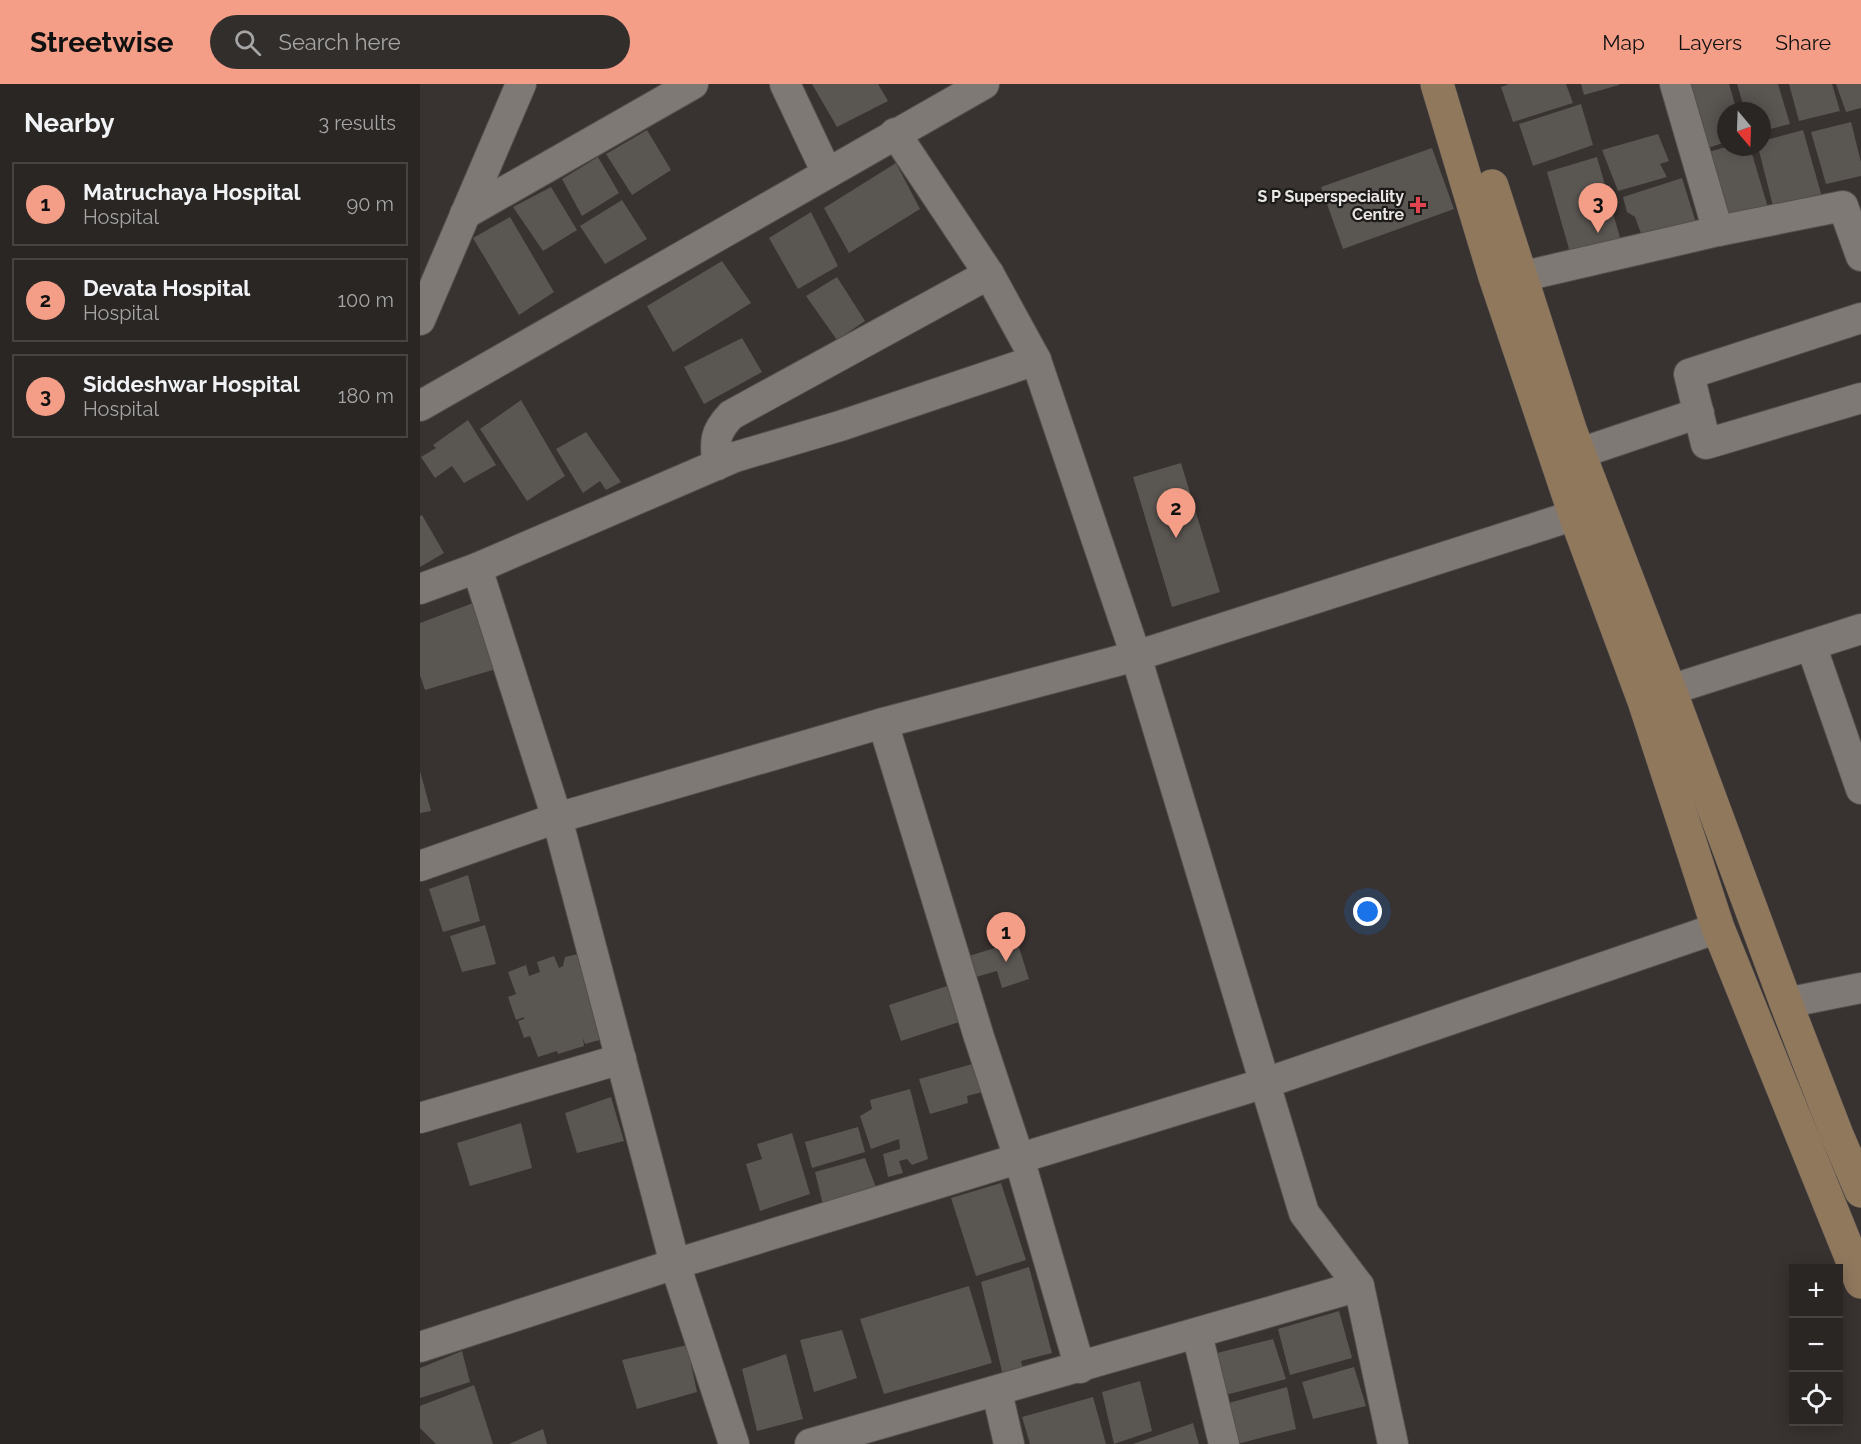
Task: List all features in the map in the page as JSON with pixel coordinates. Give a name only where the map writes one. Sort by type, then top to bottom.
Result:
[{"type":"main road","points":[[1437,84],[1509,281],[1588,512],[1644,700],[1718,928],[1861,1282]]},
{"type":"main road","points":[[1461,84],[1509,281],[1580,453],[1588,512],[1670,690],[1785,1004],[1861,1191]]},
{"type":"street","points":[[420,320],[521,84]]},
{"type":"street","points":[[465,214],[693,84]]},
{"type":"street","points":[[785,84],[827,173]]},
{"type":"street","points":[[420,406],[895,134],[943,94],[984,84]]},
{"type":"street","points":[[1675,84],[1718,231]]},
{"type":"street","points":[[895,134],[989,273],[1036,360],[1136,656],[1304,1213],[1359,1286],[1392,1444]]},
{"type":"street","points":[[1509,281],[1718,231],[1852,204],[1861,256]]},
{"type":"street","points":[[717,465],[715,440],[720,426],[731,415],[989,273]]},
{"type":"street","points":[[1861,318],[1689,374],[1706,444],[1861,398]]},
{"type":"street","points":[[420,589],[477,568],[735,456],[840,426],[1036,360]]},
{"type":"street","points":[[1580,453],[1699,413]]},
{"type":"street","points":[[420,866],[557,818],[883,723],[1136,656],[1588,512]]},
{"type":"street","points":[[477,568],[557,818],[675,1264],[734,1444]]},
{"type":"street","points":[[1670,690],[1861,628]]},
{"type":"street","points":[[1811,645],[1861,789]]},
{"type":"street","points":[[883,723],[979,1037],[1019,1158],[1080,1368]]},
{"type":"street","points":[[420,1347],[675,1264],[1265,1083],[1718,928]]},
{"type":"street","points":[[1785,1004],[1861,988]]},
{"type":"street","points":[[420,1118],[621,1059]]},
{"type":"street","points":[[810,1444],[1359,1286]]},
{"type":"street","points":[[1197,1334],[1224,1444]]},
{"type":"street","points":[[997,1392],[1009,1444]]},
{"type":"building","points":[[812,84],[878,84],[888,101],[837,127]]},
{"type":"building","points":[[1509,84],[1566,84],[1573,103],[1513,122],[1501,87]]},
{"type":"building","points":[[1581,84],[1619,84],[1619,85],[1584,95]]},
{"type":"building","points":[[1689,84],[1729,84],[1734,102],[1717,102],[1717,145],[1708,148]]},
{"type":"building","points":[[1737,84],[1778,84],[1790,124],[1771,129],[1771,102],[1742,102]]},
{"type":"building","points":[[1789,84],[1832,84],[1840,111],[1799,121]]},
{"type":"building","points":[[1836,84],[1861,84],[1861,108],[1846,112]]},
{"type":"building","points":[[1581,104],[1593,145],[1533,166],[1519,124]]},
{"type":"building","points":[[1851,122],[1861,162],[1861,176],[1826,184],[1811,132]]},
{"type":"building","points":[[647,130],[671,170],[632,195],[606,154]]},
{"type":"building","points":[[1803,130],[1822,197],[1774,210],[1760,156],[1771,156],[1771,139]]},
{"type":"building","points":[[1658,134],[1669,161],[1660,164],[1667,177],[1618,191],[1602,150]]},
{"type":"building","points":[[1432,148],[1454,209],[1343,249],[1321,187]]},
{"type":"building","points":[[1717,150],[1717,156],[1753,156],[1769,211],[1728,221],[1708,152]]},
{"type":"building","points":[[598,157],[619,193],[582,216],[562,179]]},
{"type":"building","points":[[1597,157],[1621,241],[1571,256],[1547,172]]},
{"type":"building","points":[[896,163],[920,209],[849,253],[824,208]]},
{"type":"building","points":[[1682,178],[1697,226],[1643,239],[1635,217],[1627,212],[1623,197]]},
{"type":"building","points":[[551,187],[577,230],[543,251],[513,207]]},
{"type":"building","points":[[622,200],[647,239],[605,264],[580,226]]},
{"type":"building","points":[[811,212],[838,266],[798,289],[769,238]]},
{"type":"building","points":[[510,217],[554,292],[519,315],[473,238]]},
{"type":"building","points":[[722,261],[751,303],[673,352],[647,306]]},
{"type":"building","points":[[837,277],[865,321],[837,340],[806,296]]},
{"type":"building","points":[[742,338],[762,372],[704,404],[684,367]]},
{"type":"building","points":[[521,400],[565,476],[527,501],[480,429]]},
{"type":"building","points":[[468,420],[496,465],[464,483],[452,466],[435,478],[421,457],[436,448],[433,445]]},
{"type":"building","points":[[586,432],[621,482],[606,490],[600,481],[583,493],[556,449]]},
{"type":"building","points":[[1181,463],[1220,592],[1172,607],[1133,477]]},
{"type":"building","points":[[422,515],[444,553],[420,567],[420,516]]},
{"type":"building","points":[[481,600],[503,667],[425,690],[420,675],[420,623]]},
{"type":"building","points":[[420,771],[431,811],[420,813]]},
{"type":"building","points":[[468,875],[480,921],[443,932],[429,889]]},
{"type":"building","points":[[485,925],[496,964],[462,972],[450,936]]},
{"type":"building","points":[[1017,941],[1029,979],[1002,988],[997,971],[976,977],[969,956]]},
{"type":"building","points":[[578,954],[607,1038],[585,1044],[583,1038],[584,1046],[538,1057],[530,1036],[524,1038],[518,1021],[524,1017],[516,1020],[508,997],[516,994],[508,972],[526,965],[529,976],[540,972],[537,962],[554,956],[559,968],[563,966],[565,957]]},
{"type":"building","points":[[947,986],[959,1022],[901,1041],[889,1005]]},
{"type":"building","points":[[976,1063],[987,1091],[967,1096],[968,1103],[930,1114],[919,1079]]},
{"type":"building","points":[[910,1089],[928,1159],[912,1165],[907,1159],[899,1161],[903,1173],[888,1177],[883,1154],[900,1149],[899,1139],[871,1149],[860,1116],[872,1109],[870,1100]]},
{"type":"building","points":[[611,1097],[624,1141],[577,1153],[565,1113]]},
{"type":"building","points":[[521,1123],[532,1168],[470,1186],[457,1143]]},
{"type":"building","points":[[858,1127],[865,1152],[812,1168],[805,1142]]},
{"type":"building","points":[[792,1133],[810,1194],[760,1211],[746,1164],[762,1159],[757,1144]]},
{"type":"building","points":[[865,1158],[877,1190],[823,1205],[815,1172]]},
{"type":"building","points":[[1001,1183],[1026,1260],[976,1276],[951,1198]]},
{"type":"building","points":[[1029,1267],[1052,1353],[1021,1361],[1023,1369],[1003,1376],[981,1282]]},
{"type":"building","points":[[969,1286],[992,1363],[884,1394],[860,1319]]},
{"type":"building","points":[[1339,1311],[1352,1358],[1290,1375],[1278,1329]]},
{"type":"building","points":[[842,1330],[857,1378],[814,1392],[800,1340]]},
{"type":"building","points":[[1273,1339],[1286,1379],[1222,1396],[1213,1354]]},
{"type":"building","points":[[687,1345],[697,1392],[637,1409],[622,1360]]},
{"type":"building","points":[[462,1351],[470,1382],[420,1398],[420,1368]]},
{"type":"building","points":[[786,1354],[803,1419],[757,1431],[742,1369]]},
{"type":"building","points":[[1354,1367],[1366,1406],[1313,1419],[1302,1382]]},
{"type":"building","points":[[1140,1381],[1152,1431],[1114,1444],[1102,1392]]},
{"type":"building","points":[[474,1385],[493,1444],[436,1444],[420,1428],[420,1406]]},
{"type":"building","points":[[1287,1387],[1296,1429],[1237,1444],[1225,1404]]},
{"type":"building","points":[[1093,1397],[1106,1444],[1030,1444],[1022,1417]]},
{"type":"building","points":[[1193,1423],[1199,1444],[1133,1444]]},
{"type":"building","points":[[543,1429],[547,1444],[509,1444]]},
{"type":"place","name":"S P Superspeciality Centre","points":[[1418,205]]},
{"type":"place","name":"Siddeshwar Hospital","points":[[1598,233]]},
{"type":"place","name":"Devata Hospital","points":[[1176,538]]},
{"type":"place","name":"Matruchaya Hospital","points":[[1006,962]]}]
